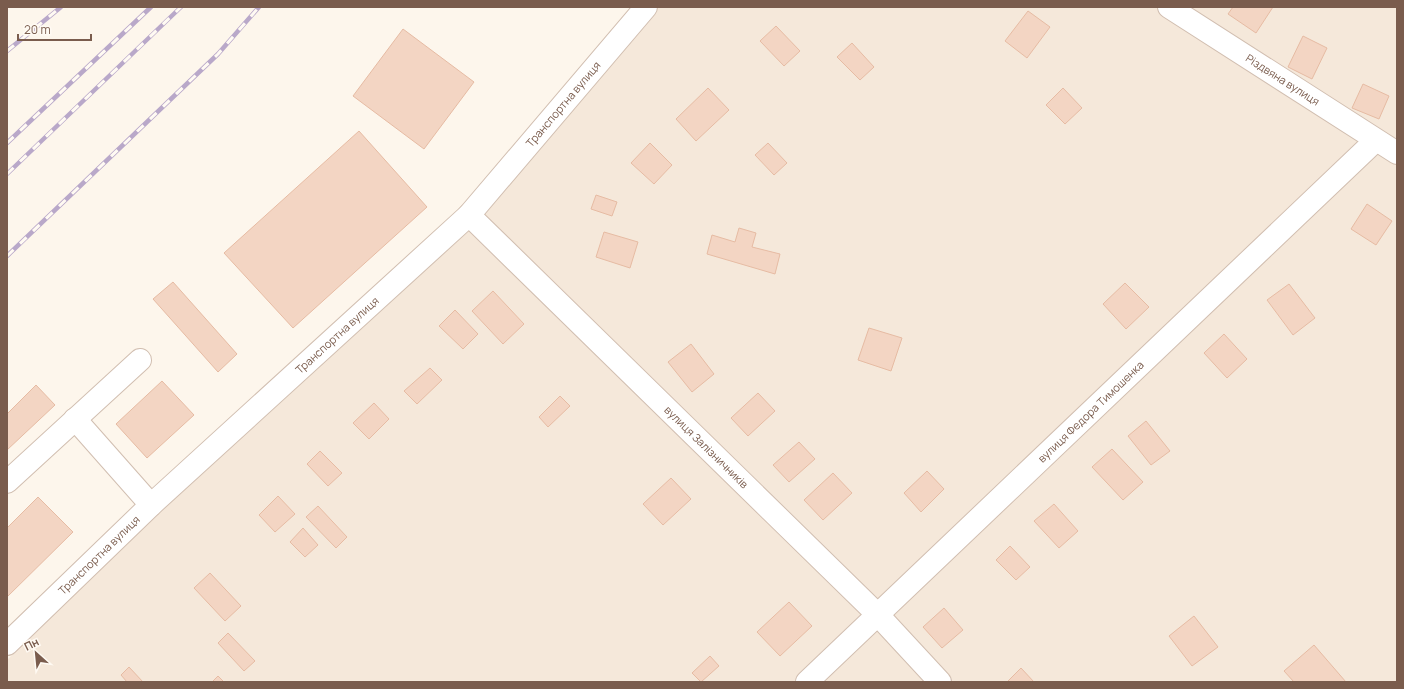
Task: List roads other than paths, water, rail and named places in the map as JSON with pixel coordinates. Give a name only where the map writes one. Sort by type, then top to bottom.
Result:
[{"type":"street","name":"Транспортна вулиця","points":[[7,644],[151,505],[469,215],[646,7]]},
{"type":"street","name":"Різдвяна вулиця","points":[[1169,7],[1375,141],[1397,153]]},
{"type":"street","name":"вулиця Федора Тимошенка","points":[[807,682],[1375,141]]},
{"type":"street","name":"вулиця Залізничників","points":[[469,215],[878,615],[940,682]]},
{"type":"street","points":[[7,482],[140,360]]},
{"type":"street","points":[[75,419],[151,505]]},
{"type":"railway","points":[[7,51],[61,7]]},
{"type":"railway","points":[[7,143],[151,7]]},
{"type":"railway","points":[[7,174],[181,7]]},
{"type":"railway","points":[[7,256],[218,54],[259,7]]}]
